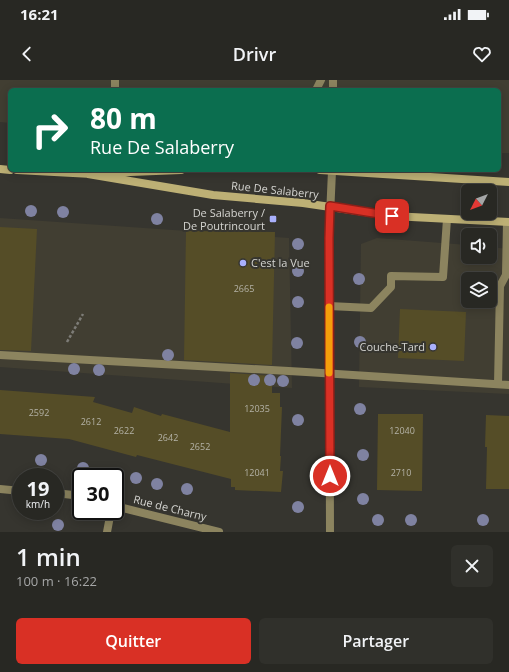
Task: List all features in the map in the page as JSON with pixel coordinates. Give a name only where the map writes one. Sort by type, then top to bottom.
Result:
[{"type":"main road","name":"Rue De Salaberry","points":[[89,172],[213,195],[292,201],[392,216],[508,222]]},
{"type":"main road","points":[[362,172],[509,182]]},
{"type":"street","points":[[330,532],[329,238],[332,172]]},
{"type":"street","points":[[329,306],[371,308],[391,287],[391,276],[443,277],[447,219]]},
{"type":"street","points":[[498,384],[500,286],[506,275],[508,222]]},
{"type":"street","points":[[0,355],[509,385]]},
{"type":"street","points":[[0,489],[12,490]]},
{"type":"street","name":"Rue de Charny","points":[[124,508],[219,532]]},
{"type":"street","points":[[107,532],[109,520]]},
{"type":"path","points":[[66,359],[67,344],[83,314]]},
{"type":"shaded area","points":[[0,80],[509,80],[509,153],[501,153],[501,88],[8,88],[8,123],[0,122]]},
{"type":"shaded area","points":[[0,218],[289,238],[292,388],[0,367]]},
{"type":"shaded area","points":[[377,238],[461,244],[461,264],[497,264],[497,248],[509,249],[509,394],[359,387],[361,244]]},
{"type":"building","points":[[0,227],[37,229],[31,351],[0,350]]},
{"type":"building","points":[[186,231],[275,232],[272,365],[184,360]]},
{"type":"building","points":[[400,309],[466,312],[464,361],[398,358]]},
{"type":"building","points":[[230,373],[272,376],[272,393],[280,393],[280,407],[282,407],[280,471],[283,471],[281,492],[235,490],[235,487],[231,487],[231,479],[137,455],[136,457],[69,439],[0,434],[0,390],[95,397],[93,402],[132,413],[134,407],[161,416],[162,414],[230,432]]},
{"type":"building","points":[[378,414],[423,414],[422,491],[377,490]]},
{"type":"building","points":[[486,415],[509,416],[509,489],[486,489]]},
{"type":"slow traffic","points":[[329,307],[329,373]]},
{"type":"place","name":"De Salaberry / De Poutrincourt","points":[[273,219]]},
{"type":"place","name":"C'est la Vue","points":[[243,263]]},
{"type":"place","name":"Couche-Tard","points":[[433,347]]},
{"type":"route","points":[[330,476],[330,206],[392,216]]}]
